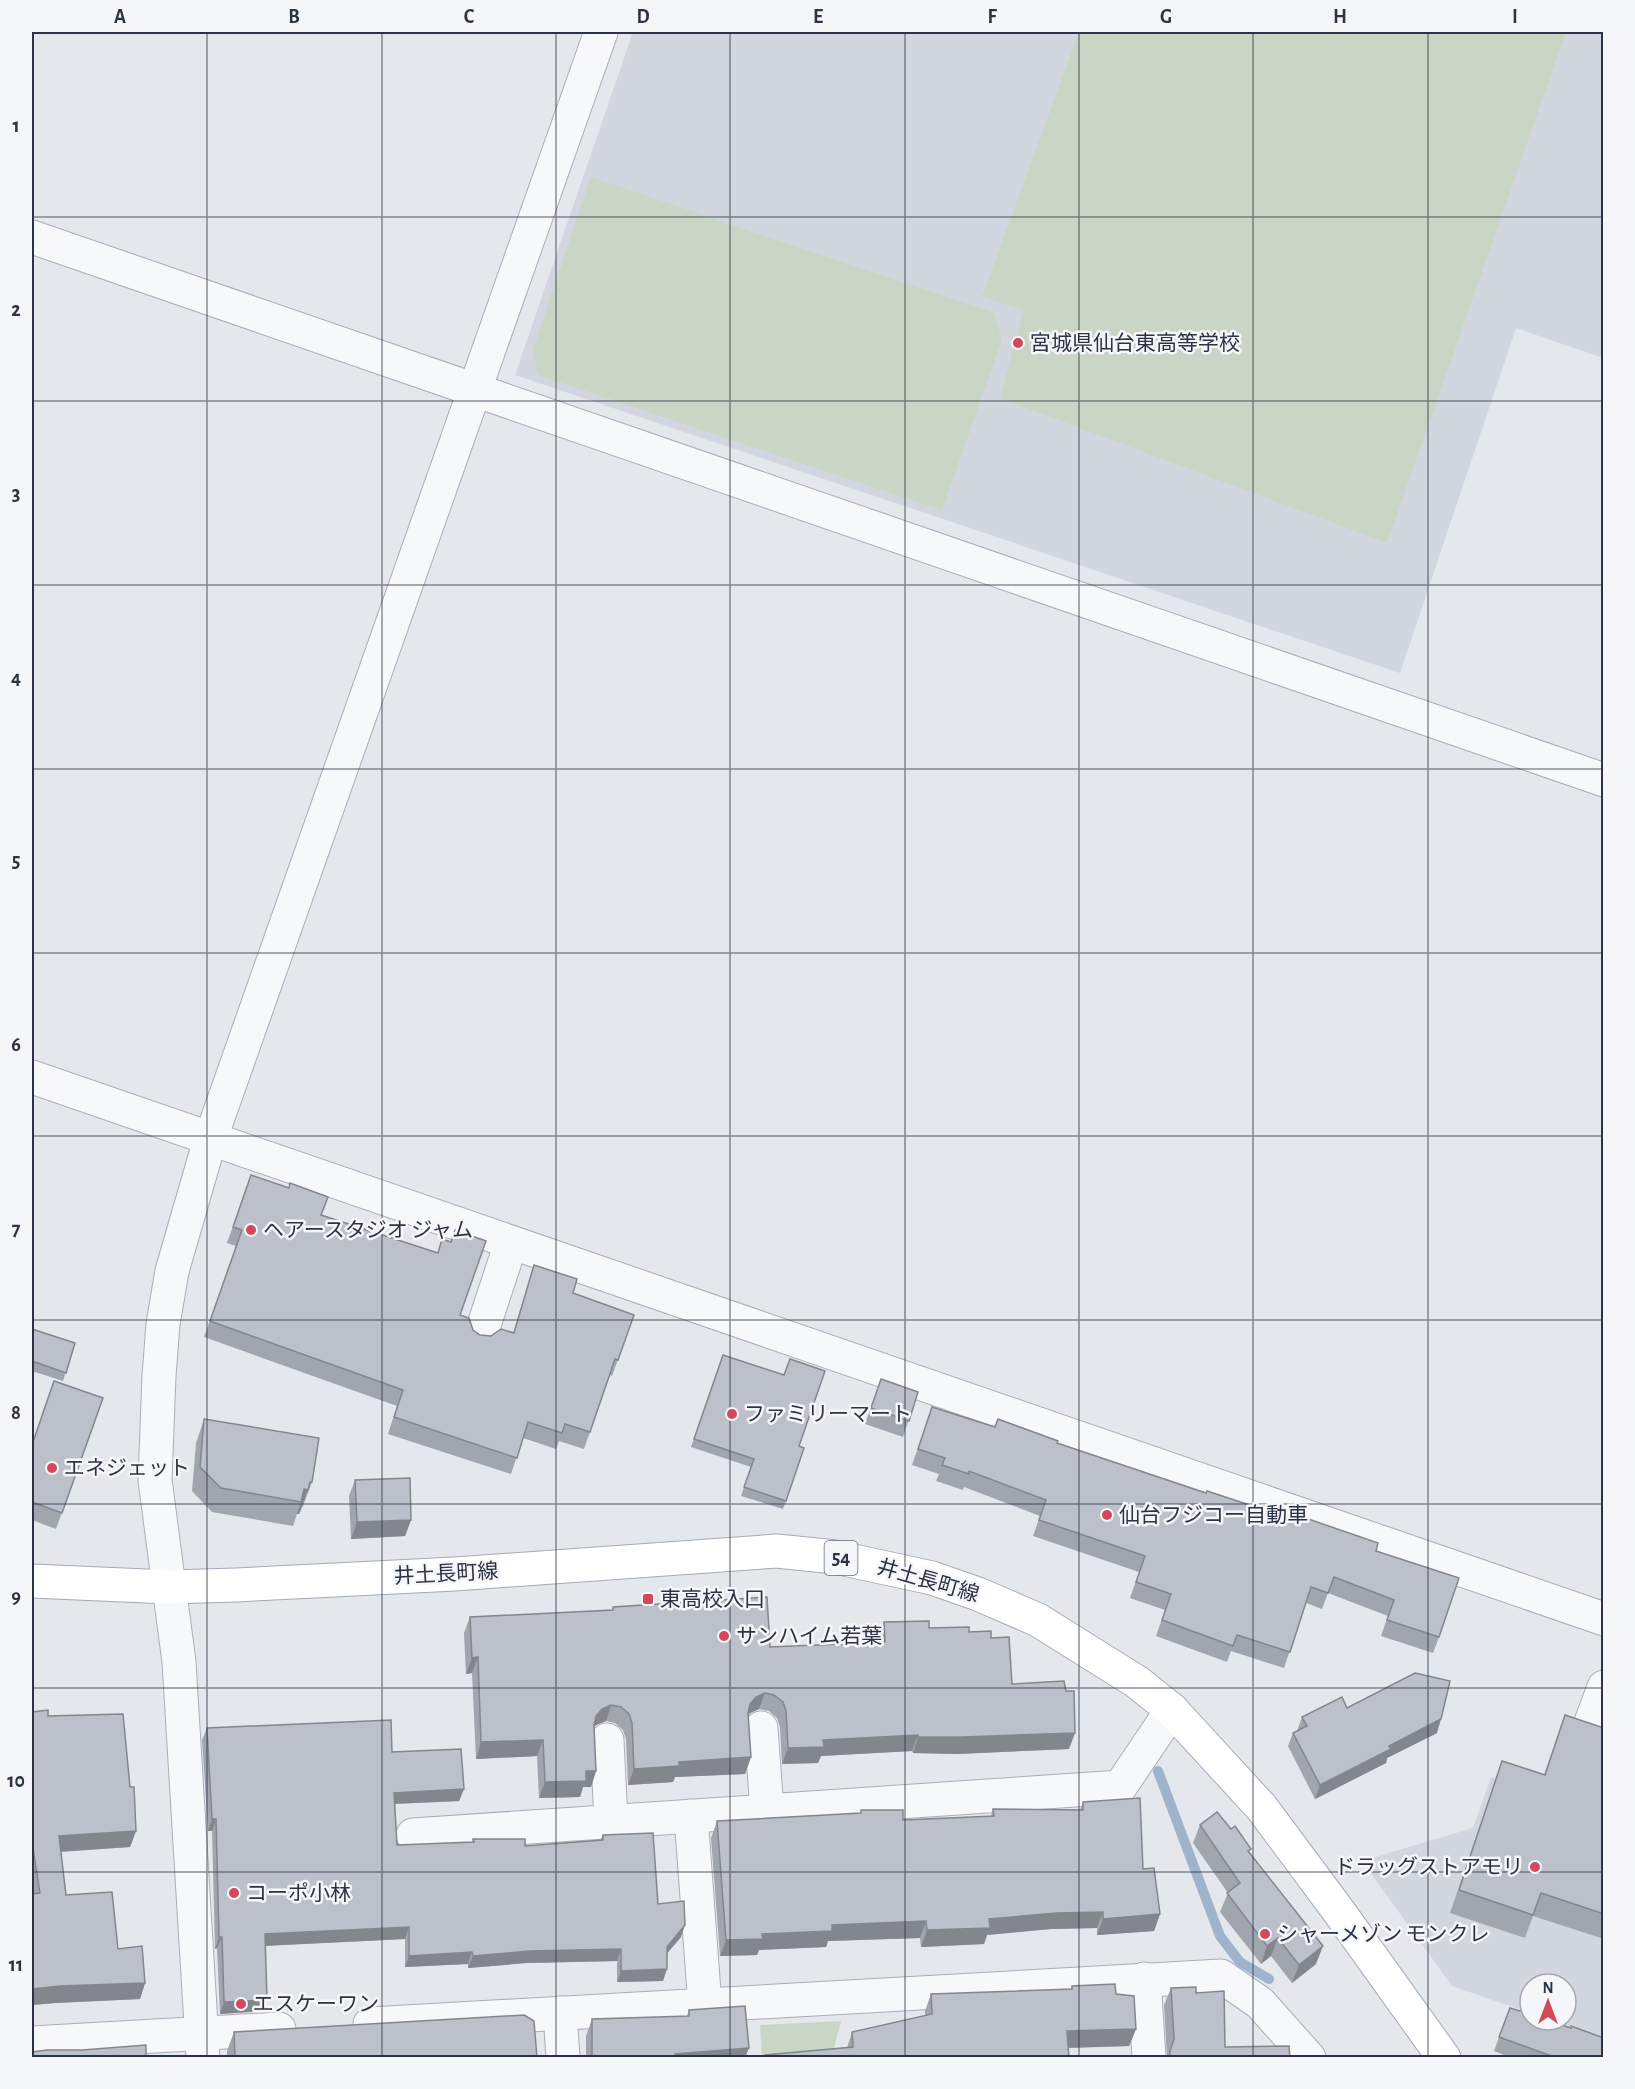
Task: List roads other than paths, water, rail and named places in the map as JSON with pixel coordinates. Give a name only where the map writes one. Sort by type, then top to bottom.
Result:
[{"type":"main road","name":"井土長町線","points":[[32,1581],[170,1587],[455,1574],[777,1551],[835,1557],[932,1578],[978,1594],[1038,1620],[1137,1682],[1172,1710],[1262,1808],[1444,2058]]},
{"type":"street","points":[[202,2046],[179,1662],[155,1480],[163,1324],[172,1271],[210,1140],[601,32]]},
{"type":"street","points":[[32,237],[1604,780]]},
{"type":"street","points":[[32,1077],[1604,1619]]},
{"type":"street","points":[[481,1334],[511,1243]]},
{"type":"street","points":[[1604,1687],[1589,1728],[1604,1733]]},
{"type":"street","points":[[413,1835],[1120,1787],[1172,1710]]},
{"type":"street","points":[[761,1728],[767,1811]]},
{"type":"street","points":[[607,1740],[611,1822]]},
{"type":"street","points":[[691,1816],[705,2006]]},
{"type":"street","points":[[32,2043],[202,2046],[324,2027],[1221,1976],[1260,2003],[1309,2058]]},
{"type":"street","points":[[1144,1979],[1149,2058]]},
{"type":"street","points":[[560,2013],[563,2058]]},
{"type":"waterway","points":[[1158,1771],[1220,1936],[1240,1962],[1269,1979]]},
{"type":"place","name":"宮城県仙台東高等学校","points":[[1018,343]]},
{"type":"place","name":"ヘアースタジオ ジャム","points":[[251,1230]]},
{"type":"place","name":"ファミリーマート","points":[[732,1414]]},
{"type":"place","name":"エネジェット","points":[[52,1468]]},
{"type":"place","name":"仙台フジコー自動車","points":[[1107,1515]]},
{"type":"place","name":"東高校入口","points":[[648,1599]]},
{"type":"place","name":"サンハイム若葉","points":[[724,1636]]},
{"type":"place","name":"ドラッグストアモリ","points":[[1535,1867]]},
{"type":"place","name":"コーポ小林","points":[[234,1893]]},
{"type":"place","name":"シャーメゾン モンクレ","points":[[1265,1934]]},
{"type":"place","name":"エスケーワン","points":[[241,2004]]}]
